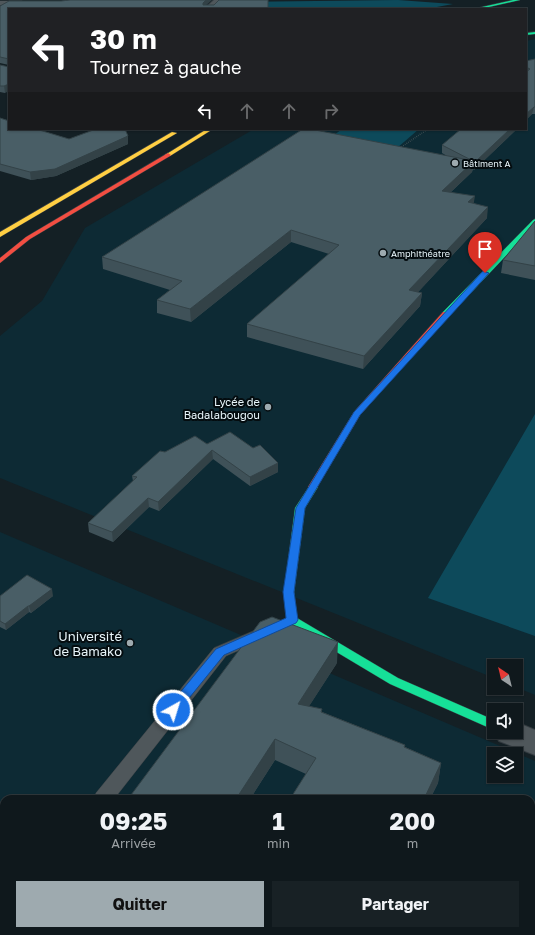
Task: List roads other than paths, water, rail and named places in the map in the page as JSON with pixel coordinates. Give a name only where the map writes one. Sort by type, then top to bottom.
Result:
[{"type":"main road","points":[[480,8],[518,0]]},
{"type":"main road","points":[[508,8],[529,4]]},
{"type":"main road","points":[[0,235],[180,130]]},
{"type":"main road","points":[[0,261],[28,238],[209,130]]},
{"type":"main road","points":[[487,722],[394,681],[292,620],[288,592],[300,508],[357,414],[455,304],[535,221]]},
{"type":"street","points":[[209,8],[219,0]]},
{"type":"street","points":[[523,738],[535,743]]},
{"type":"lane","points":[[0,3],[8,0]]},
{"type":"lane","points":[[0,3],[31,3]]},
{"type":"lane","points":[[106,795],[220,652],[292,620]]},
{"type":"place","name":"Bâtiment A","points":[[455,163]]},
{"type":"place","name":"Amphithéatre","points":[[383,253]]},
{"type":"place","name":"Lycée de Badalabougou","points":[[268,407]]},
{"type":"place","name":"Université de Bamako","points":[[130,643]]}]
